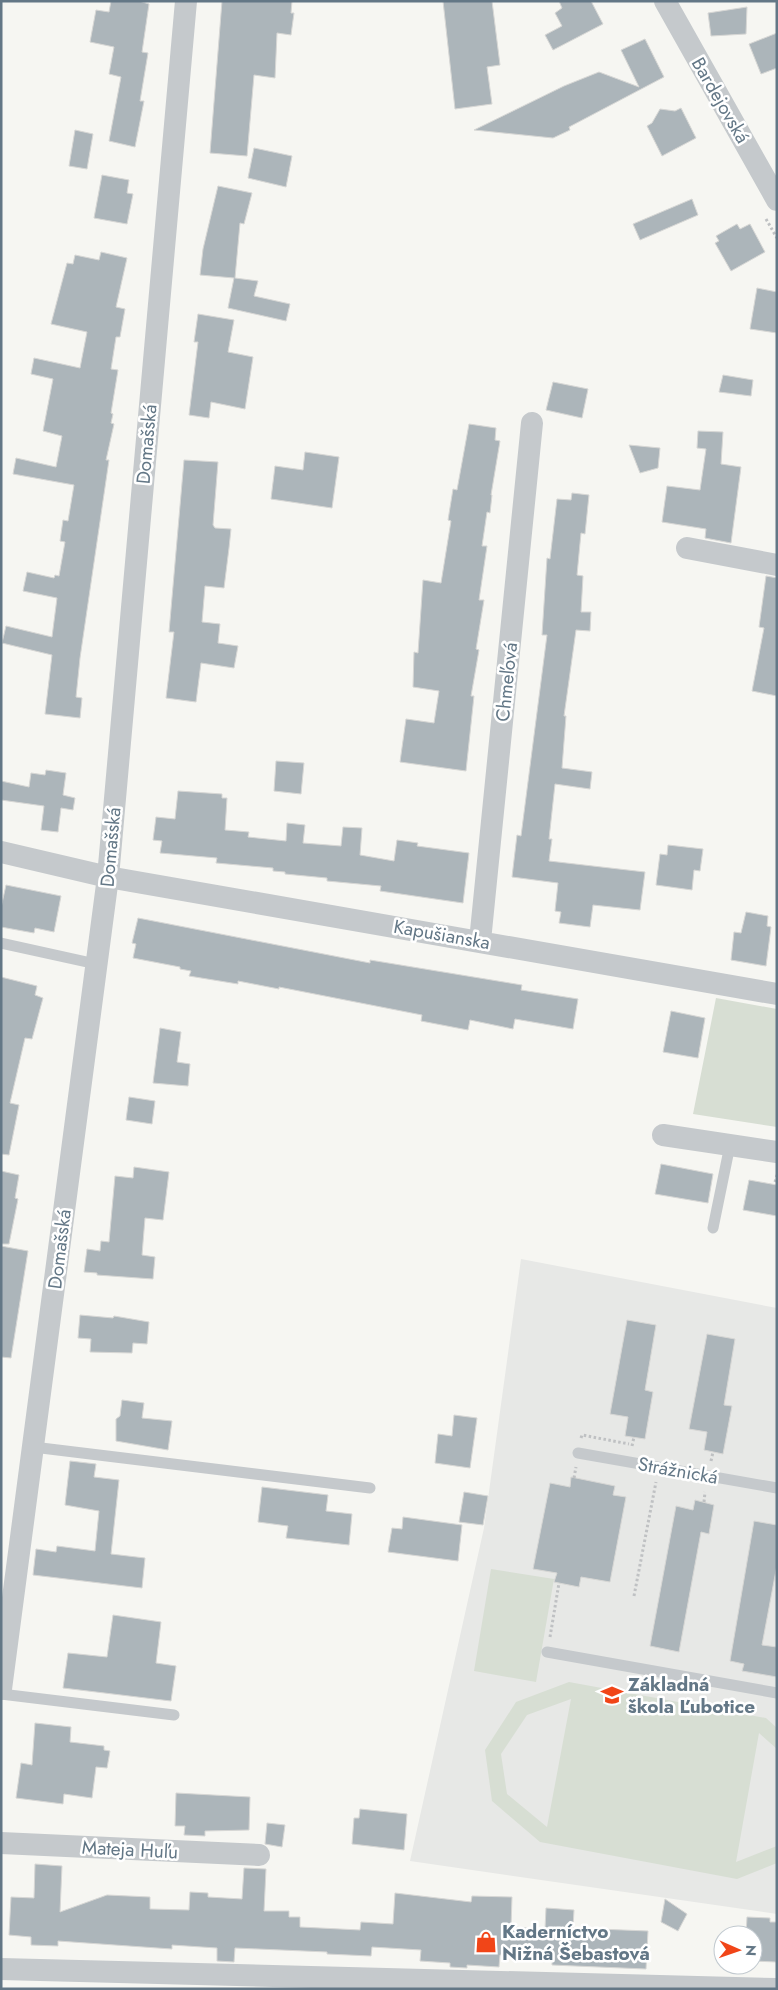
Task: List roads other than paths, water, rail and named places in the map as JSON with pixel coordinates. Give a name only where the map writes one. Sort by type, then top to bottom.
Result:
[{"type":"street","name":"Domašská","points":[[1,1690],[108,876],[186,1]]},
{"type":"street","name":"Bardejovská","points":[[665,1],[777,200]]},
{"type":"street","name":"Chmeľová","points":[[480,941],[532,423]]},
{"type":"street","points":[[687,548],[777,565]]},
{"type":"street","name":"Kapušianska","points":[[1,852],[108,876],[777,994]]},
{"type":"street","points":[[663,1135],[777,1152]]},
{"type":"street","name":"Mateja Huľu","points":[[1,1842],[259,1855]]},
{"type":"street","points":[[1,1969],[776,1989]]},
{"type":"lane","points":[[1,943],[96,964]]},
{"type":"lane","points":[[713,1228],[730,1145]]},
{"type":"lane","points":[[33,1447],[370,1488]]},
{"type":"lane","name":"Strážnická","points":[[578,1453],[777,1488]]},
{"type":"lane","points":[[548,1652],[777,1692]]},
{"type":"lane","points":[[1,1694],[174,1715]]},
{"type":"place","name":"Základná škola Ľubotice","points":[[612,1695]]},
{"type":"place","name":"Kaderníctvo Nižná Šebastová","points":[[486,1942]]}]
